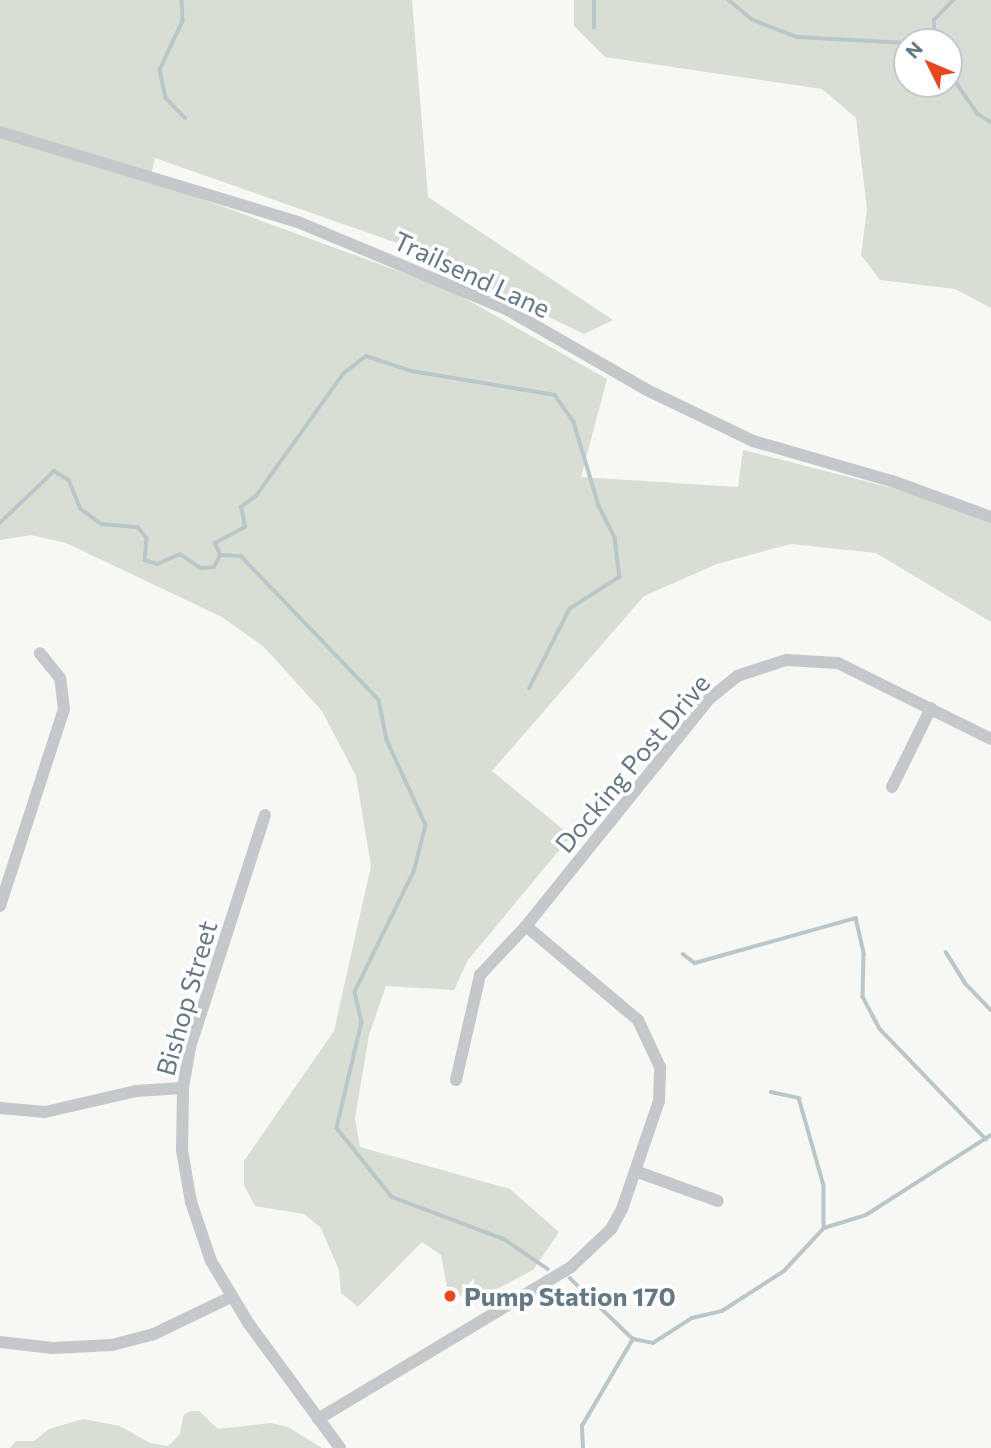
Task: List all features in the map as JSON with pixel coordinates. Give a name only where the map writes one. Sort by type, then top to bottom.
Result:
[{"type":"street","name":"Trailsend Lane","points":[[0,132],[298,222],[508,310],[637,384],[753,441],[892,481],[991,517]]},
{"type":"street","points":[[0,906],[6,869],[64,709],[60,678],[40,653]]},
{"type":"street","name":"Docking Post Drive","points":[[456,1080],[474,989],[480,975],[526,926],[709,699],[737,676],[786,660],[818,659],[856,671],[991,739]]},
{"type":"street","points":[[892,787],[931,708]]},
{"type":"street","name":"Bishop Street","points":[[265,815],[198,1020],[183,1088],[182,1150],[191,1202],[211,1261],[231,1297],[340,1448]]},
{"type":"street","points":[[318,1419],[571,1267],[611,1229],[635,1171],[659,1101],[660,1067],[651,1042],[638,1020],[526,926]]},
{"type":"street","points":[[0,1108],[45,1112],[136,1091],[183,1088]]},
{"type":"street","points":[[635,1171],[718,1201]]},
{"type":"street","points":[[0,1342],[53,1348],[111,1345],[154,1334],[231,1297]]},
{"type":"shaded area","points":[[0,0],[412,0],[428,197],[613,320],[584,334],[397,243],[155,158],[150,180],[450,290],[607,379],[581,477],[738,487],[743,450],[974,509],[991,519],[991,622],[876,553],[791,544],[717,564],[644,596],[492,771],[571,836],[468,960],[454,990],[386,986],[369,1035],[355,1118],[360,1147],[510,1189],[559,1232],[533,1270],[493,1291],[449,1298],[441,1255],[422,1242],[358,1307],[341,1293],[339,1270],[321,1228],[304,1214],[255,1206],[244,1185],[244,1161],[334,1031],[371,866],[356,776],[322,711],[264,647],[222,617],[66,543],[31,535],[0,540]]},
{"type":"shaded area","points":[[574,0],[991,0],[991,308],[955,289],[880,280],[861,255],[867,209],[856,118],[822,89],[605,57],[574,26]]},
{"type":"shaded area","points":[[190,1411],[199,1411],[218,1429],[271,1423],[288,1427],[322,1448],[10,1448],[16,1441],[34,1441],[49,1429],[83,1419],[120,1426],[150,1443],[168,1446],[180,1434],[183,1416]]},
{"type":"waterway","points":[[182,0],[183,21],[160,70],[166,98],[185,118]]},
{"type":"waterway","points":[[594,0],[594,28]]},
{"type":"waterway","points":[[729,0],[753,20],[797,37],[893,42]]},
{"type":"waterway","points":[[934,28],[934,20],[953,0]]},
{"type":"waterway","points":[[963,92],[978,114],[991,122]]},
{"type":"waterway","points":[[0,523],[54,471],[69,480],[81,509],[102,524],[138,527],[147,538],[145,560],[157,564],[180,554],[201,568],[214,567],[220,555],[215,543],[245,527],[241,507],[256,496],[343,374],[366,356],[412,371],[555,395],[574,422],[599,506],[615,538],[620,577],[570,609],[530,688]]},
{"type":"waterway","points":[[220,555],[241,556],[379,700],[387,740],[426,825],[414,872],[355,992],[362,1022],[337,1128],[392,1197],[504,1239],[548,1269]]},
{"type":"waterway","points":[[683,954],[695,963],[856,918],[864,954],[863,997],[880,1029],[986,1139]]},
{"type":"waterway","points":[[946,952],[965,983],[991,1010]]},
{"type":"waterway","points":[[771,1092],[799,1098],[824,1186],[824,1228]]},
{"type":"waterway","points":[[570,1278],[633,1339],[653,1343],[692,1318],[722,1311],[784,1271],[824,1228],[866,1215],[991,1135]]},
{"type":"waterway","points":[[583,1448],[582,1426],[633,1339]]},
{"type":"place","name":"Pump Station 170","points":[[450,1296]]}]
